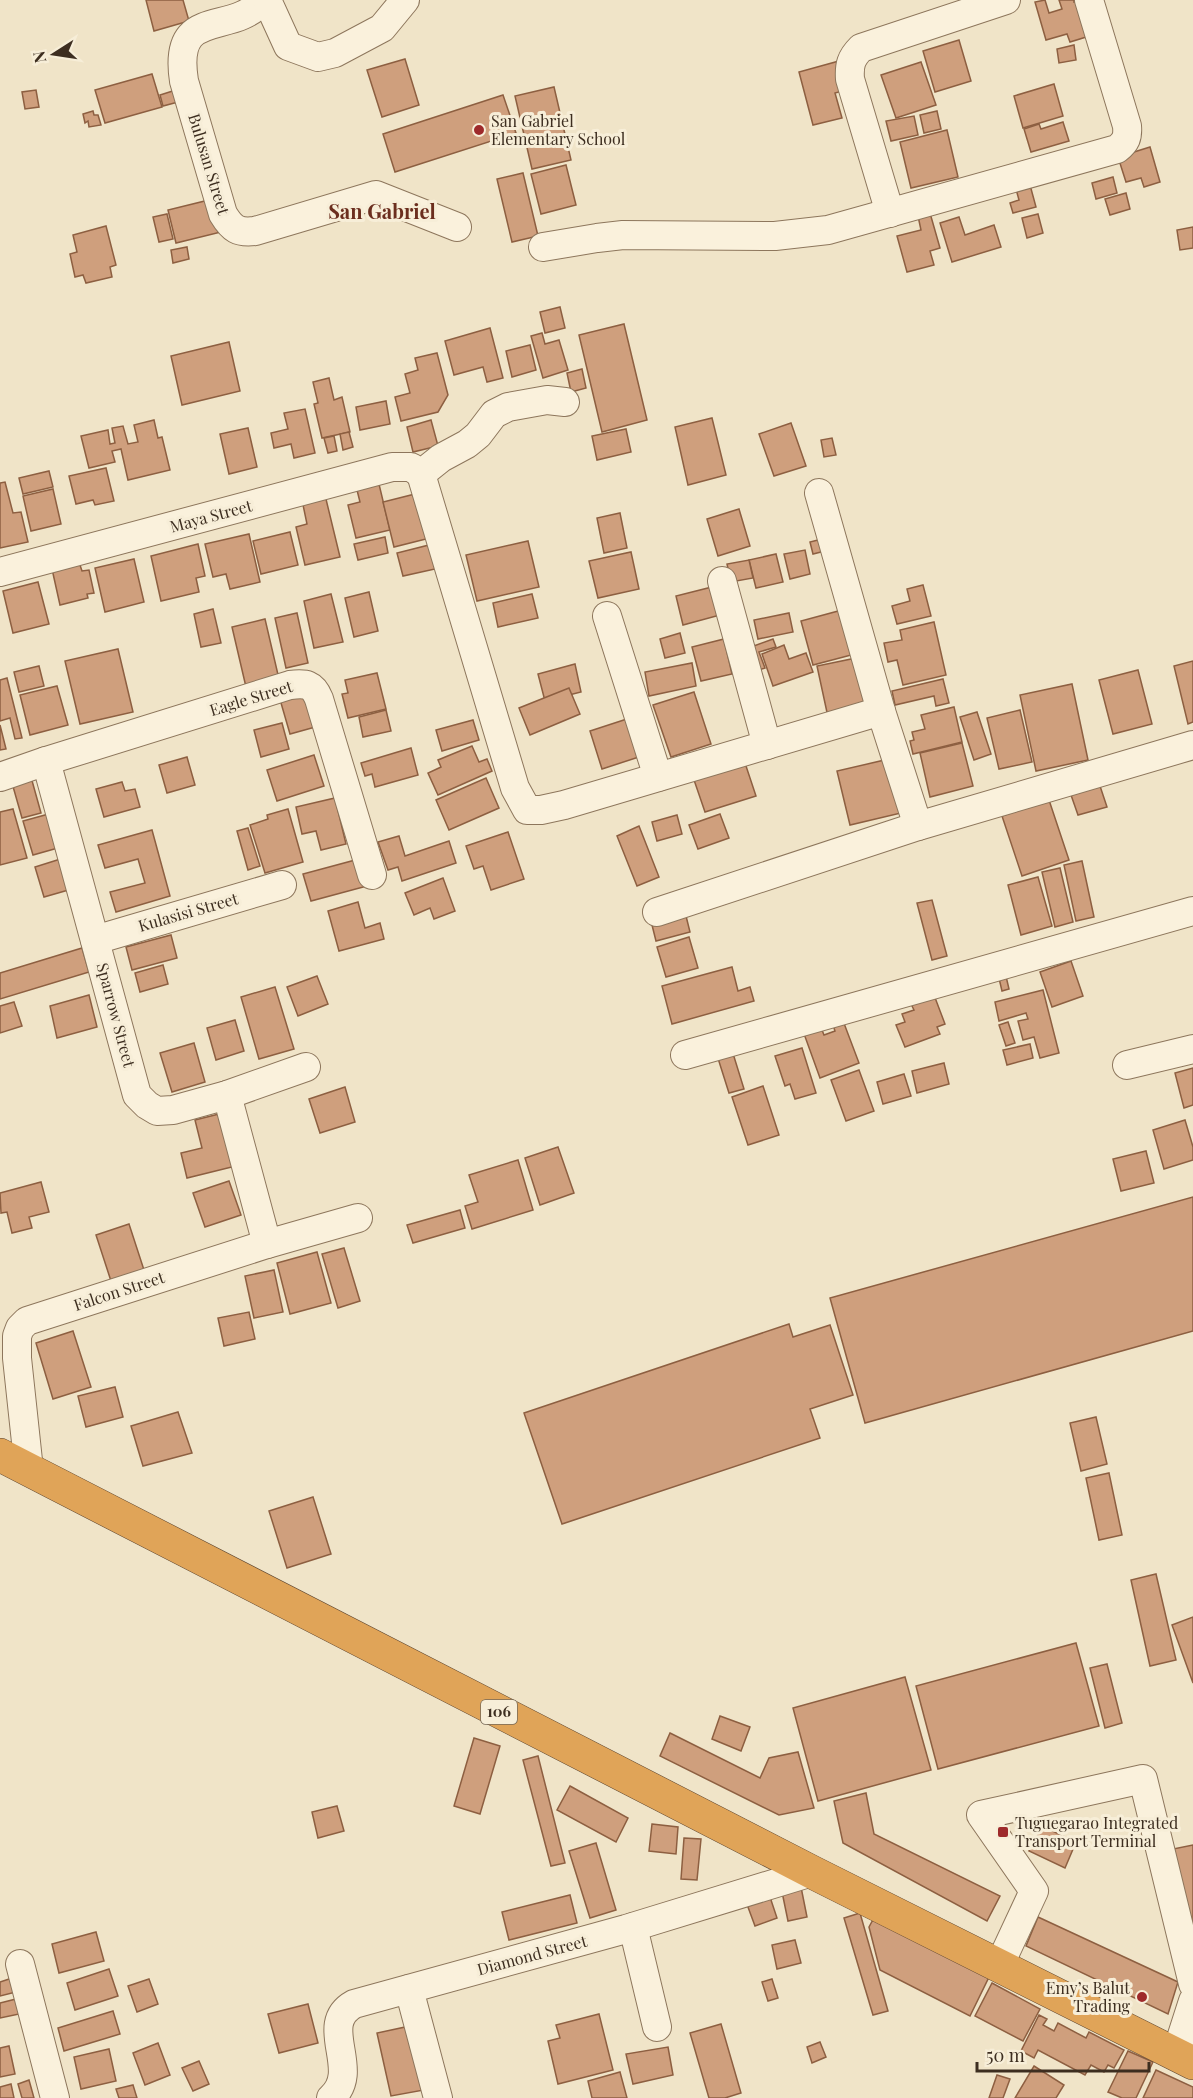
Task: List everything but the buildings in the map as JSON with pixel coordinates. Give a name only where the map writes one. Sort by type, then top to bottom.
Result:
[{"type":"highway","name":"106","points":[[0,1455],[812,1872],[1185,2059]]},
{"type":"street","points":[[265,0],[288,46],[318,57],[335,53],[382,28],[405,0]]},
{"type":"street","name":"Bulusan Street","points":[[265,0],[255,9],[196,31],[188,38],[182,49],[180,60],[184,81],[226,220],[235,230],[255,231],[376,195],[457,227]]},
{"type":"street","points":[[890,213],[850,79],[849,64],[853,55],[861,48],[1006,0]]},
{"type":"street","points":[[543,247],[623,236],[775,236],[828,230],[1117,149],[1124,144],[1128,136],[1089,0]]},
{"type":"street","points":[[565,402],[547,400],[508,406],[494,414],[478,435],[467,444],[441,458],[421,474],[515,788],[527,810],[541,810],[564,805],[881,711]]},
{"type":"street","name":"Maya Street","points":[[0,572],[392,467],[411,467],[421,474]]},
{"type":"street","points":[[819,493],[881,711],[918,826]]},
{"type":"street","points":[[722,581],[766,745]]},
{"type":"street","points":[[607,616],[658,777]]},
{"type":"street","name":"Eagle Street","points":[[0,777],[290,685],[302,683],[310,685],[319,699],[372,875]]},
{"type":"street","points":[[657,912],[918,826],[1193,745]]},
{"type":"street","name":"Sparrow Street","points":[[46,761],[137,1095],[157,1111],[173,1110],[227,1095],[306,1067]]},
{"type":"street","name":"Kulasisi Street","points":[[95,940],[282,885]]},
{"type":"street","points":[[685,1055],[1193,911]]},
{"type":"street","points":[[1126,1065],[1193,1049]]},
{"type":"street","points":[[227,1095],[267,1244]]},
{"type":"street","name":"Falcon Street","points":[[29,1470],[17,1358],[17,1336],[20,1328],[27,1321],[267,1244],[358,1218]]},
{"type":"street","points":[[999,1966],[1034,1891],[981,1815],[1143,1779],[1193,1984]]},
{"type":"street","name":"Diamond Street","points":[[331,2098],[340,2090],[344,2075],[338,2019],[344,2010],[354,2004],[633,1927],[812,1872]]},
{"type":"street","points":[[633,1927],[657,2027]]},
{"type":"street","points":[[20,1964],[55,2098]]},
{"type":"street","points":[[409,1989],[438,2098]]},
{"type":"street","points":[[1185,2059],[1193,2001]]},
{"type":"place","name":"San Gabriel Elementary School","points":[[479,130]]},
{"type":"place","name":"Tuguegarao Integrated Transport Terminal","points":[[1003,1832]]},
{"type":"place","name":"Emy’s Balut Trading","points":[[1142,1997]]},
{"type":"district","name":"San Gabriel","points":[[382,212]]}]
